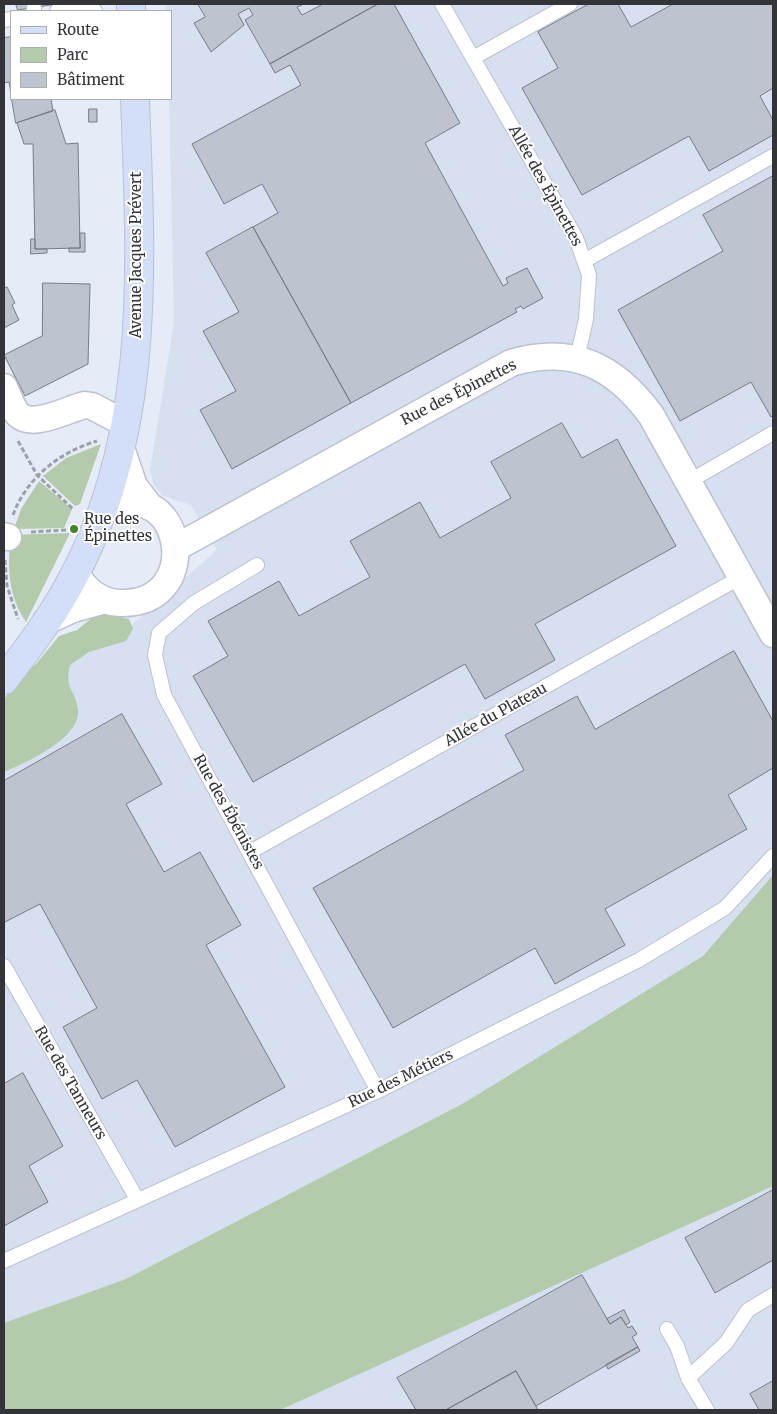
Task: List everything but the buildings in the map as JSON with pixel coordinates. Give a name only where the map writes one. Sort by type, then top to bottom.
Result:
[{"type":"main road","name":"Avenue Jacques Prévert","points":[[4,680],[33,622],[76,572],[102,512],[124,435],[137,346],[140,304],[140,223],[135,100]]},
{"type":"street","name":"Rue des Épinettes","points":[[177,547],[511,364],[529,358],[554,356],[577,359],[596,364],[616,377],[639,399],[651,415],[773,634]]},
{"type":"street","points":[[4,388],[16,412],[28,420],[38,420],[85,405],[92,406],[124,435],[134,486],[150,507]]},
{"type":"street","points":[[33,622],[105,600],[128,603],[140,601],[155,593],[168,581],[173,570],[177,547],[170,525],[163,515],[139,503],[110,508],[102,512]]},
{"type":"street","points":[[76,572],[85,587],[105,600]]},
{"type":"lane","points":[[473,58],[570,4]]},
{"type":"lane","name":"Allée des Épinettes","points":[[446,5],[454,24],[576,238],[589,275],[586,319],[577,359]]},
{"type":"lane","points":[[62,10],[81,7],[92,10]]},
{"type":"lane","points":[[584,261],[773,156]]},
{"type":"lane","points":[[688,482],[773,433]]},
{"type":"lane","name":"Rue des Ébénistes","points":[[257,564],[194,603],[159,633],[156,655],[164,695],[378,1091]]},
{"type":"lane","name":"Allée du Plateau","points":[[250,852],[741,577]]},
{"type":"lane","name":"Rue des Métiers","points":[[4,1262],[378,1091],[638,960],[726,908],[773,856]]},
{"type":"lane","name":"Rue des Tanneurs","points":[[4,966],[137,1200]]},
{"type":"lane","points":[[688,1378],[726,1343],[748,1310],[773,1295]]},
{"type":"lane","points":[[667,1329],[676,1346],[688,1378],[707,1410]]},
{"type":"path","points":[[33,622],[13,610],[5,574],[7,535],[16,506],[37,475],[46,467],[82,446],[124,435]]},
{"type":"path","points":[[17,440],[37,475],[75,509],[72,516]]},
{"type":"path","points":[[7,535],[66,531],[69,524]]},
{"type":"shaded area","points":[[166,4],[773,4],[773,1410],[4,1410],[4,754],[70,664],[129,627],[217,550],[191,505],[163,496],[154,485],[150,470],[174,322],[169,100],[172,100],[172,10],[166,10]]},
{"type":"green space","points":[[101,444],[80,504],[75,506],[43,476],[66,458]]},
{"type":"green space","points":[[39,481],[72,509],[64,528],[14,529],[21,509]]},
{"type":"green space","points":[[70,533],[26,622],[16,602],[10,580],[11,535]]},
{"type":"green space","points":[[99,612],[129,619],[133,629],[126,641],[89,652],[70,665],[68,679],[78,709],[77,720],[71,730],[38,756],[4,772],[4,699],[19,677],[36,664],[59,636],[77,630]]},
{"type":"green space","points":[[773,875],[773,1186],[280,1410],[4,1410],[4,1323],[126,1279],[464,1103],[703,956]]},
{"type":"place","name":"Rue des Épinettes","points":[[74,529]]}]
